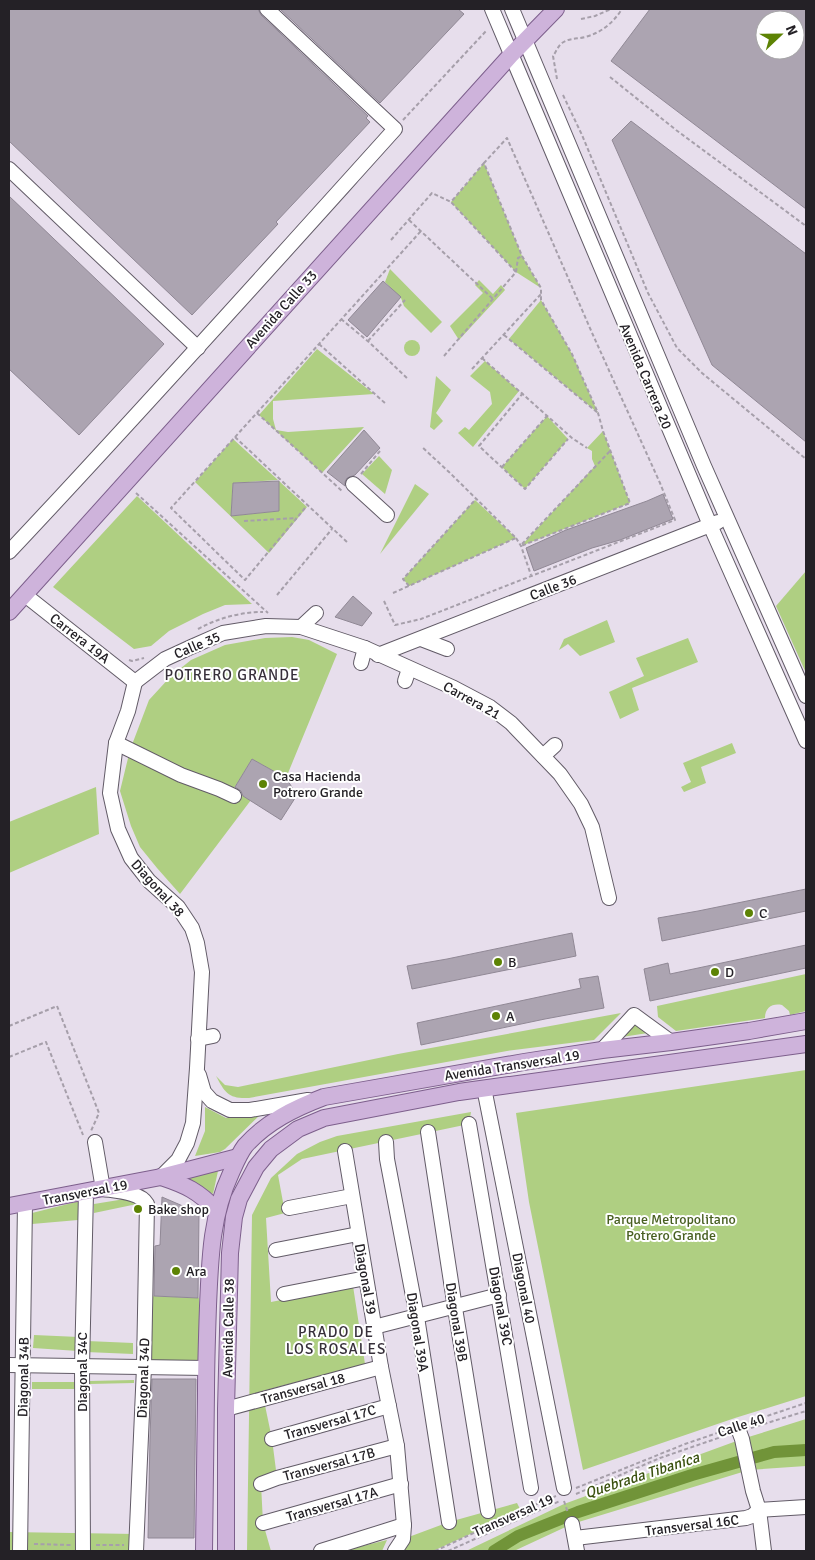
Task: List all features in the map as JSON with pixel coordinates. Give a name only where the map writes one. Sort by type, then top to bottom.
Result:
[{"type":"main road","name":"Avenida Calle 33","points":[[9,610],[25,595],[511,55],[556,9]]},
{"type":"main road","name":"Avenida Transversal 19","points":[[238,1157],[257,1134],[277,1119],[304,1104],[324,1097],[524,1062],[749,1031],[806,1021]]},
{"type":"main road","name":"Avenida Transversal 19","points":[[298,1129],[324,1118],[484,1088],[806,1044]]},
{"type":"main road","name":"Avenida Calle 38","points":[[226,1551],[226,1409],[230,1253],[236,1208],[246,1182],[256,1167],[272,1149],[298,1129]]},
{"type":"main road","name":"Transversal 19","points":[[17,1205],[161,1177],[238,1157]]},
{"type":"main road","name":"Avenida Calle 38","points":[[204,1551],[206,1368],[210,1254],[217,1210],[238,1157]]},
{"type":"main road","points":[[161,1177],[198,1192],[217,1210]]},
{"type":"street","points":[[9,552],[198,348],[395,129],[267,9]]},
{"type":"street","name":"Avenida Carrera 20","points":[[492,9],[710,525],[806,741]]},
{"type":"street","name":"Avenida Carrera 20","points":[[512,9],[704,466],[806,696]]},
{"type":"street","points":[[9,169],[198,348]]},
{"type":"street","points":[[347,487],[386,515]]},
{"type":"street","name":"Calle 36","points":[[378,654],[727,518]]},
{"type":"street","name":"Carrera 19A","points":[[25,595],[135,682]]},
{"type":"street","points":[[301,627],[316,613]]},
{"type":"street","name":"Carrera 21","points":[[267,619],[301,627],[365,648],[378,654],[407,675],[454,688],[490,707],[512,723],[560,774],[581,804],[592,827],[609,898]]},
{"type":"street","name":"Calle 35","points":[[135,682],[165,659],[190,646],[267,619]]},
{"type":"street","points":[[420,639],[447,649]]},
{"type":"street","points":[[360,663],[365,648]]},
{"type":"street","name":"Diagonal 38","points":[[135,682],[128,710],[116,743],[110,793],[118,829],[131,858],[149,881],[178,907],[192,928],[197,943],[202,972],[193,1123],[187,1142],[178,1160],[161,1177]]},
{"type":"street","points":[[116,743],[181,775],[220,788],[234,796]]},
{"type":"street","points":[[542,756],[555,745]]},
{"type":"street","points":[[602,1050],[634,1015],[671,1042]]},
{"type":"street","points":[[198,1039],[213,1036]]},
{"type":"street","name":"Diagonal 38","points":[[197,1068],[204,1092],[212,1101],[230,1110],[250,1110],[324,1097]]},
{"type":"street","name":"Diagonal 40","points":[[484,1088],[565,1494]]},
{"type":"street","name":"Diagonal 39C","points":[[469,1124],[531,1488]]},
{"type":"street","name":"Diagonal 39B","points":[[428,1132],[488,1511]]},
{"type":"street","points":[[90,1136],[103,1189]]},
{"type":"street","name":"Diagonal 39A","points":[[386,1142],[387,1159],[417,1317],[449,1522]]},
{"type":"street","name":"Diagonal 39","points":[[345,1151],[374,1328],[397,1446],[404,1525]]},
{"type":"street","name":"Diagonal 34D","points":[[103,1189],[138,1196],[147,1204],[144,1367],[136,1551]]},
{"type":"street","name":"Diagonal 34C","points":[[83,1551],[82,1367],[86,1192]]},
{"type":"street","points":[[289,1208],[352,1196]]},
{"type":"street","name":"Diagonal 34B","points":[[17,1205],[24,1366],[20,1551]]},
{"type":"street","points":[[276,1250],[358,1234]]},
{"type":"street","points":[[284,1294],[366,1278]]},
{"type":"street","points":[[374,1328],[499,1295]]},
{"type":"street","points":[[9,1365],[206,1368]]},
{"type":"street","name":"Transversal 18","points":[[226,1409],[381,1367]]},
{"type":"street","name":"Transversal 17C","points":[[272,1439],[389,1406]]},
{"type":"street","name":"Calle 40","points":[[739,1431],[759,1510],[764,1551]]},
{"type":"street","name":"Transversal 17B","points":[[261,1484],[397,1446]]},
{"type":"street","name":"Transversal 17A","points":[[263,1523],[401,1484]]},
{"type":"street","name":"Transversal 16C","points":[[575,1538],[746,1518],[759,1510],[806,1507]]},
{"type":"street","points":[[321,1551],[404,1525],[403,1539],[395,1551]]},
{"type":"path","points":[[581,19],[595,16],[611,9]]},
{"type":"path","points":[[557,81],[553,56],[561,44],[599,32],[616,18],[622,9]]},
{"type":"path","points":[[395,129],[488,30]]},
{"type":"path","points":[[610,77],[676,130],[806,226]]},
{"type":"path","points":[[561,90],[648,293],[677,348],[702,374],[806,459]]},
{"type":"path","points":[[384,601],[395,625],[420,619],[674,520],[660,483],[507,138],[451,202]]},
{"type":"path","points":[[484,163],[522,256],[541,288],[541,300],[572,354],[598,413],[630,503],[521,546]]},
{"type":"path","points":[[391,240],[432,193],[451,202],[516,272]]},
{"type":"path","points":[[409,220],[493,299]]},
{"type":"path","points":[[305,508],[245,580],[171,508],[421,231]]},
{"type":"path","points":[[444,356],[516,272],[518,258],[522,256]]},
{"type":"path","points":[[472,369],[541,294]]},
{"type":"path","points":[[368,341],[405,300]]},
{"type":"path","points":[[341,319],[368,341],[408,379]]},
{"type":"path","points":[[504,335],[598,413]]},
{"type":"path","points":[[319,344],[386,404]]},
{"type":"path","points":[[482,358],[572,438],[587,448]]},
{"type":"path","points":[[523,393],[479,446],[525,489],[568,439]]},
{"type":"path","points":[[256,413],[347,487],[380,451]]},
{"type":"path","points":[[502,467],[547,416]]},
{"type":"path","points":[[235,436],[348,543]]},
{"type":"path","points":[[422,447],[516,538],[521,546],[532,576]]},
{"type":"path","points":[[521,546],[610,451]]},
{"type":"path","points":[[125,483],[267,619]]},
{"type":"path","points":[[409,586],[403,579],[476,499]]},
{"type":"path","points":[[244,521],[297,518]]},
{"type":"path","points":[[277,595],[332,529]]},
{"type":"path","points":[[393,592],[516,538]]},
{"type":"path","points":[[195,630],[222,618],[254,612],[267,619]]},
{"type":"path","points":[[267,619],[276,613]]},
{"type":"path","points":[[126,658],[132,661],[149,657]]},
{"type":"path","points":[[9,1026],[57,1006],[99,1114],[90,1136]]},
{"type":"path","points":[[9,1057],[46,1042],[90,1136]]},
{"type":"path","name":"Calle 40","points":[[565,1494],[685,1444],[739,1431],[806,1404]]},
{"type":"path","points":[[448,1551],[565,1494],[660,1458],[806,1411]]},
{"type":"path","name":"Transversal 19","points":[[436,1551],[522,1510],[565,1494]]},
{"type":"green space","points":[[484,163],[522,256],[541,288],[516,272],[451,202]]},
{"type":"green space","points":[[390,269],[442,322],[431,333],[404,306],[401,298],[385,282]]},
{"type":"green space","points":[[479,280],[493,294],[501,285],[505,290],[459,340],[450,326],[483,293],[475,285]]},
{"type":"green space","points":[[541,300],[572,354],[598,413],[509,339]]},
{"type":"green space","points":[[409,340],[415,340],[420,345],[418,354],[409,356],[404,351],[404,345]]},
{"type":"green space","points":[[317,349],[374,394],[273,401],[273,419],[276,430],[288,432],[364,427],[322,473],[259,415]]},
{"type":"green space","points":[[485,361],[519,391],[473,447],[458,433],[465,427],[469,430],[492,404],[490,392],[470,376]]},
{"type":"green space","points":[[436,376],[451,390],[436,413],[443,421],[434,430],[430,427]]},
{"type":"green space","points":[[547,416],[568,439],[525,489],[502,467]]},
{"type":"green space","points":[[603,431],[630,503],[521,546],[595,466],[592,459],[592,451],[587,448]]},
{"type":"green space","points":[[233,439],[278,480],[233,483],[231,516],[279,511],[279,481],[307,507],[269,553],[195,482]]},
{"type":"green space","points":[[379,456],[392,470],[385,494],[362,474]]},
{"type":"green space","points":[[415,484],[429,494],[380,554]]},
{"type":"green space","points":[[137,496],[252,604],[225,605],[169,631],[151,646],[134,649],[53,587]]},
{"type":"green space","points":[[475,500],[516,538],[409,586],[403,579]]},
{"type":"green space","points":[[806,571],[806,673],[776,606]]},
{"type":"green space","points":[[607,620],[615,642],[580,656],[568,644],[559,650],[564,639]]},
{"type":"green space","points":[[292,637],[309,640],[337,654],[286,778],[252,759],[233,790],[251,800],[180,894],[140,847],[120,791],[130,750],[149,700],[171,676],[191,660],[225,645],[265,638]]},
{"type":"green space","points":[[688,638],[698,662],[632,688],[639,710],[620,719],[609,692],[644,676],[636,658]]},
{"type":"green space","points":[[732,743],[736,753],[701,767],[706,783],[684,792],[681,787],[691,782],[683,763]]},
{"type":"green space","points":[[96,787],[99,834],[9,873],[9,822]]},
{"type":"green space","points":[[806,974],[806,1011],[790,1015],[789,1011],[782,1005],[776,1005],[766,1011],[765,1018],[676,1031],[658,1017],[657,1006]]},
{"type":"green space","points":[[621,1013],[594,1040],[507,1051],[249,1098],[228,1094],[216,1076],[225,1085],[238,1087],[398,1054]]},
{"type":"green space","points":[[634,1022],[648,1033],[622,1037]]},
{"type":"green space","name":"Parque Metropolitano Potrero Grande","points":[[806,1070],[806,1396],[583,1470],[529,1202],[516,1113]]},
{"type":"green space","points":[[205,1107],[226,1118],[263,1112],[225,1149],[220,1152],[195,1156],[205,1131]]},
{"type":"green space","points":[[471,1112],[469,1124],[302,1159],[278,1175],[285,1213],[266,1218],[271,1302],[353,1286],[365,1364],[262,1391],[272,1439],[277,1478],[261,1484],[263,1523],[271,1551],[247,1551],[252,1215],[271,1178],[297,1154],[320,1142],[337,1136]]},
{"type":"green space","points":[[218,1171],[213,1194],[187,1177]]},
{"type":"green space","points":[[131,1198],[137,1204],[94,1213],[94,1204]]},
{"type":"green space","points":[[80,1201],[78,1220],[32,1224],[32,1213]]},
{"type":"green space","points":[[152,1296],[199,1298],[199,1360],[152,1360]]},
{"type":"green space","points":[[34,1335],[79,1337],[78,1351],[33,1348]]},
{"type":"green space","points":[[87,1341],[133,1343],[133,1354],[86,1352]]},
{"type":"green space","points":[[134,1380],[134,1383],[89,1384],[89,1381]]},
{"type":"green space","points":[[32,1382],[75,1382],[76,1389],[32,1389]]},
{"type":"green space","points":[[806,1419],[806,1466],[749,1470],[572,1524],[514,1551],[466,1551],[564,1504],[742,1439]]},
{"type":"green space","points":[[517,1503],[521,1511],[433,1551],[395,1551],[406,1538],[449,1522]]},
{"type":"green space","points":[[9,1532],[136,1534],[136,1551],[9,1551]]},
{"type":"green space","points":[[387,1540],[382,1551],[342,1551]]},
{"type":"building","points":[[9,9],[258,9],[261,15],[368,116],[366,118],[370,122],[276,222],[278,224],[192,315],[9,141]]},
{"type":"building","points":[[280,9],[458,9],[464,14],[380,103]]},
{"type":"building","points":[[650,9],[806,9],[806,209],[611,61]]},
{"type":"building","points":[[631,121],[806,254],[806,442],[712,365],[612,140]]},
{"type":"building","points":[[9,196],[164,344],[79,435],[9,369]]},
{"type":"building","points":[[383,281],[401,297],[367,337],[348,320]]},
{"type":"building","points":[[364,430],[380,448],[355,475],[347,478],[345,486],[327,472]]},
{"type":"building","points":[[279,481],[279,511],[231,516],[233,483]]},
{"type":"building","points":[[663,494],[673,519],[534,571],[526,548],[566,530]]},
{"type":"building","points":[[353,596],[372,613],[362,626],[335,617]]},
{"type":"building","name":"Casa Hacienda Potrero Grande","points":[[252,759],[286,778],[297,795],[281,820],[243,796],[241,791],[235,787]]},
{"type":"building","name":"C","points":[[806,889],[806,911],[662,941],[658,918]]},
{"type":"building","name":"B","points":[[572,933],[576,956],[412,989],[407,966]]},
{"type":"building","name":"D","points":[[806,945],[806,968],[650,1001],[644,969],[668,963],[670,974]]},
{"type":"building","name":"A","points":[[598,976],[604,1008],[421,1045],[417,1023],[581,988],[579,979]]},
{"type":"building","name":"Ara","points":[[162,1197],[199,1213],[198,1298],[154,1296],[155,1246],[160,1245]]},
{"type":"building","points":[[152,1379],[196,1379],[194,1538],[148,1538]]},
{"type":"waterway","name":"Quebrada Tibaníca","points":[[494,1551],[518,1536],[578,1512],[692,1475],[774,1452],[806,1450]]},
{"type":"place","name":"Casa Hacienda Potrero Grande","points":[[263,784]]},
{"type":"place","name":"C","points":[[749,913]]},
{"type":"place","name":"B","points":[[498,962]]},
{"type":"place","name":"D","points":[[715,972]]},
{"type":"place","name":"A","points":[[496,1016]]},
{"type":"place","name":"Bake shop","points":[[138,1209]]},
{"type":"place","name":"Ara","points":[[176,1271]]},
{"type":"district","name":"POTRERO GRANDE","points":[[232,675]]},
{"type":"district","name":"PRADO DE LOS ROSALES","points":[[336,1340]]}]
